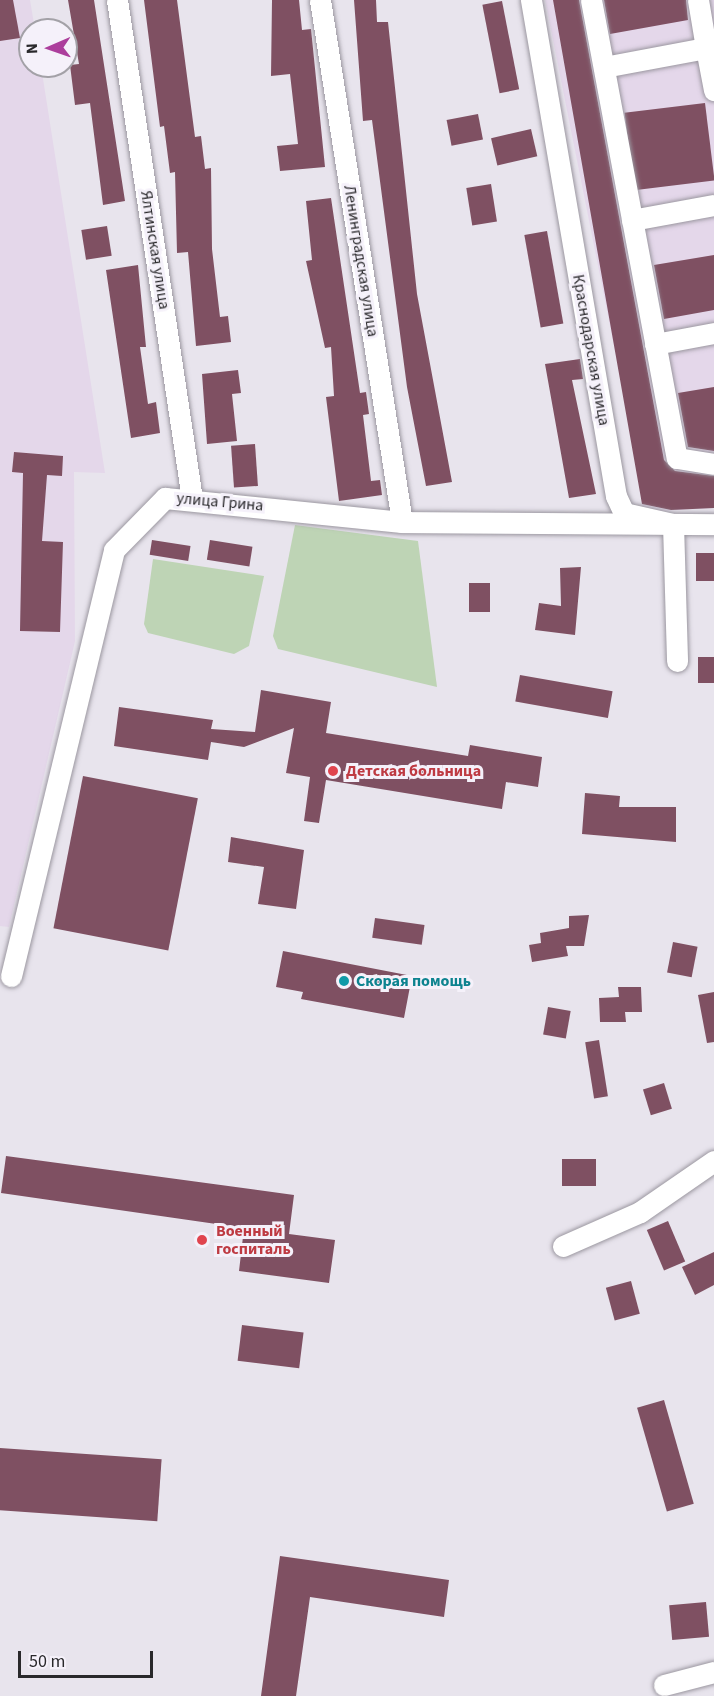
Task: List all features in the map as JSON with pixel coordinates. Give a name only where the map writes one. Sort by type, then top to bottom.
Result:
[{"type":"street","name":"Ялтинская улица","points":[[117,0],[192,500]]},
{"type":"street","name":"Ленинградская улица","points":[[320,0],[402,522]]},
{"type":"street","name":"Краснодарская улица","points":[[531,0],[616,495],[624,513],[673,524]]},
{"type":"street","points":[[591,0],[677,458],[714,464]]},
{"type":"street","points":[[698,0],[714,90]]},
{"type":"street","points":[[603,67],[706,48]]},
{"type":"street","points":[[632,220],[714,205]]},
{"type":"street","points":[[655,344],[714,333]]},
{"type":"street","name":"улица Грина","points":[[11,976],[114,550],[165,498],[402,522],[714,524]]},
{"type":"street","points":[[673,524],[677,661]]},
{"type":"street","points":[[563,1246],[640,1212],[714,1161]]},
{"type":"street","points":[[664,1685],[714,1672]]},
{"type":"shaded area","points":[[0,0],[30,0],[33,18],[18,18],[18,78],[43,78],[105,473],[74,472],[75,641],[9,927],[0,926]]},
{"type":"shaded area","points":[[545,0],[714,0],[714,508],[642,512],[640,476]]},
{"type":"green space","points":[[295,525],[418,541],[437,687],[278,649],[273,636]]},
{"type":"green space","points":[[153,559],[264,576],[249,646],[234,654],[148,633],[144,624]]},
{"type":"building","points":[[0,0],[13,0],[18,38],[0,41]]},
{"type":"building","points":[[68,0],[94,0],[125,201],[103,205],[90,103],[75,105],[72,78],[78,78],[78,18],[71,18]]},
{"type":"building","points":[[144,0],[177,0],[195,137],[201,136],[205,169],[211,168],[212,249],[220,317],[228,316],[231,342],[196,346],[188,252],[177,253],[175,172],[170,173],[164,126],[160,127]]},
{"type":"building","points":[[272,0],[299,0],[302,30],[311,29],[325,167],[280,171],[277,146],[298,144],[290,74],[271,76]]},
{"type":"building","points":[[354,0],[376,0],[377,22],[388,22],[417,294],[452,482],[426,486],[407,387],[372,120],[363,121]]},
{"type":"building","points":[[553,0],[579,0],[664,460],[675,471],[714,476],[714,508],[671,510],[642,504]]},
{"type":"building","points":[[604,0],[686,0],[688,20],[610,34]]},
{"type":"building","points":[[502,1],[519,89],[500,93],[482,5]]},
{"type":"building","points":[[705,103],[714,180],[634,190],[625,113]]},
{"type":"building","points":[[478,114],[483,140],[452,146],[447,120]]},
{"type":"building","points":[[531,129],[537,156],[497,166],[491,138]]},
{"type":"building","points":[[491,184],[497,222],[472,225],[466,188]]},
{"type":"building","points":[[331,198],[360,393],[366,392],[369,414],[363,415],[371,481],[380,480],[382,495],[339,501],[326,397],[334,396],[331,347],[325,348],[306,261],[312,260],[306,201]]},
{"type":"building","points":[[107,226],[112,256],[86,260],[81,230]]},
{"type":"building","points":[[547,231],[563,324],[541,328],[524,235]]},
{"type":"building","points":[[714,255],[714,310],[664,319],[654,265]]},
{"type":"building","points":[[138,265],[146,347],[140,347],[148,404],[156,402],[160,433],[131,438],[106,270]]},
{"type":"building","points":[[580,359],[583,379],[572,380],[596,494],[569,498],[545,364]]},
{"type":"building","points":[[238,370],[241,393],[232,394],[237,441],[207,444],[202,374]]},
{"type":"building","points":[[714,387],[714,451],[688,447],[678,393]]},
{"type":"building","points":[[255,444],[258,486],[234,488],[231,446]]},
{"type":"building","points":[[14,452],[63,456],[62,476],[47,475],[42,541],[63,542],[60,632],[20,631],[23,473],[12,472]]},
{"type":"building","points":[[152,540],[191,546],[188,561],[150,555]]},
{"type":"building","points":[[210,540],[252,547],[249,566],[207,560]]},
{"type":"building","points":[[696,553],[714,553],[714,581],[696,581]]},
{"type":"building","points":[[581,567],[575,635],[535,630],[539,603],[561,606],[560,568]]},
{"type":"building","points":[[469,583],[490,583],[490,612],[469,612]]},
{"type":"building","points":[[698,657],[714,657],[714,683],[698,683]]},
{"type":"building","points":[[520,675],[613,691],[608,718],[515,702]]},
{"type":"building","points":[[261,690],[331,702],[326,733],[468,756],[470,745],[542,757],[538,787],[506,782],[502,809],[326,780],[319,823],[304,821],[310,777],[286,773],[294,728],[244,747],[211,742],[208,760],[114,746],[119,707],[213,720],[211,729],[255,732]]},
{"type":"building","points":[[83,776],[198,798],[168,950],[53,928]]},
{"type":"building","points":[[585,793],[620,796],[619,807],[676,807],[676,842],[582,834]]},
{"type":"building","points":[[231,837],[304,850],[296,909],[258,904],[264,867],[228,862]]},
{"type":"building","points":[[589,915],[584,946],[566,946],[568,956],[532,962],[529,945],[541,943],[540,933],[569,928],[569,916]]},
{"type":"building","points":[[375,918],[425,925],[422,945],[372,938]]},
{"type":"building","points":[[673,942],[698,947],[692,977],[667,972]]},
{"type":"building","name":"Скорая помощь","points":[[283,951],[412,976],[404,1018],[301,999],[303,992],[276,987]]},
{"type":"building","points":[[618,987],[641,987],[642,1012],[625,1012],[626,1022],[600,1022],[599,998],[619,997]]},
{"type":"building","points":[[714,992],[714,1042],[707,1043],[698,995]]},
{"type":"building","points":[[548,1007],[571,1011],[566,1039],[543,1035]]},
{"type":"building","points":[[599,1040],[608,1096],[594,1098],[585,1042]]},
{"type":"building","points":[[664,1083],[672,1109],[651,1115],[643,1089]]},
{"type":"building","points":[[6,1156],[294,1195],[289,1234],[335,1240],[329,1283],[239,1271],[244,1228],[1,1193]]},
{"type":"building","points":[[562,1159],[596,1159],[596,1186],[562,1186]]},
{"type":"building","points":[[668,1221],[685,1262],[664,1270],[647,1230]]},
{"type":"building","points":[[714,1252],[714,1285],[695,1295],[682,1267]]},
{"type":"building","points":[[631,1281],[640,1314],[615,1321],[606,1288]]},
{"type":"building","points":[[242,1325],[304,1333],[299,1368],[238,1361]]},
{"type":"building","points":[[664,1400],[694,1504],[667,1512],[637,1408]]},
{"type":"building","points":[[0,1448],[162,1459],[157,1521],[0,1510]]},
{"type":"building","points":[[280,1556],[449,1580],[444,1617],[310,1597],[296,1696],[261,1696]]},
{"type":"building","points":[[706,1602],[709,1637],[672,1640],[669,1605]]},
{"type":"place","name":"Детская больница","points":[[333,771]]},
{"type":"place","name":"Скорая помощь","points":[[344,981]]},
{"type":"place","name":"Военный госпиталь","points":[[202,1240]]}]
